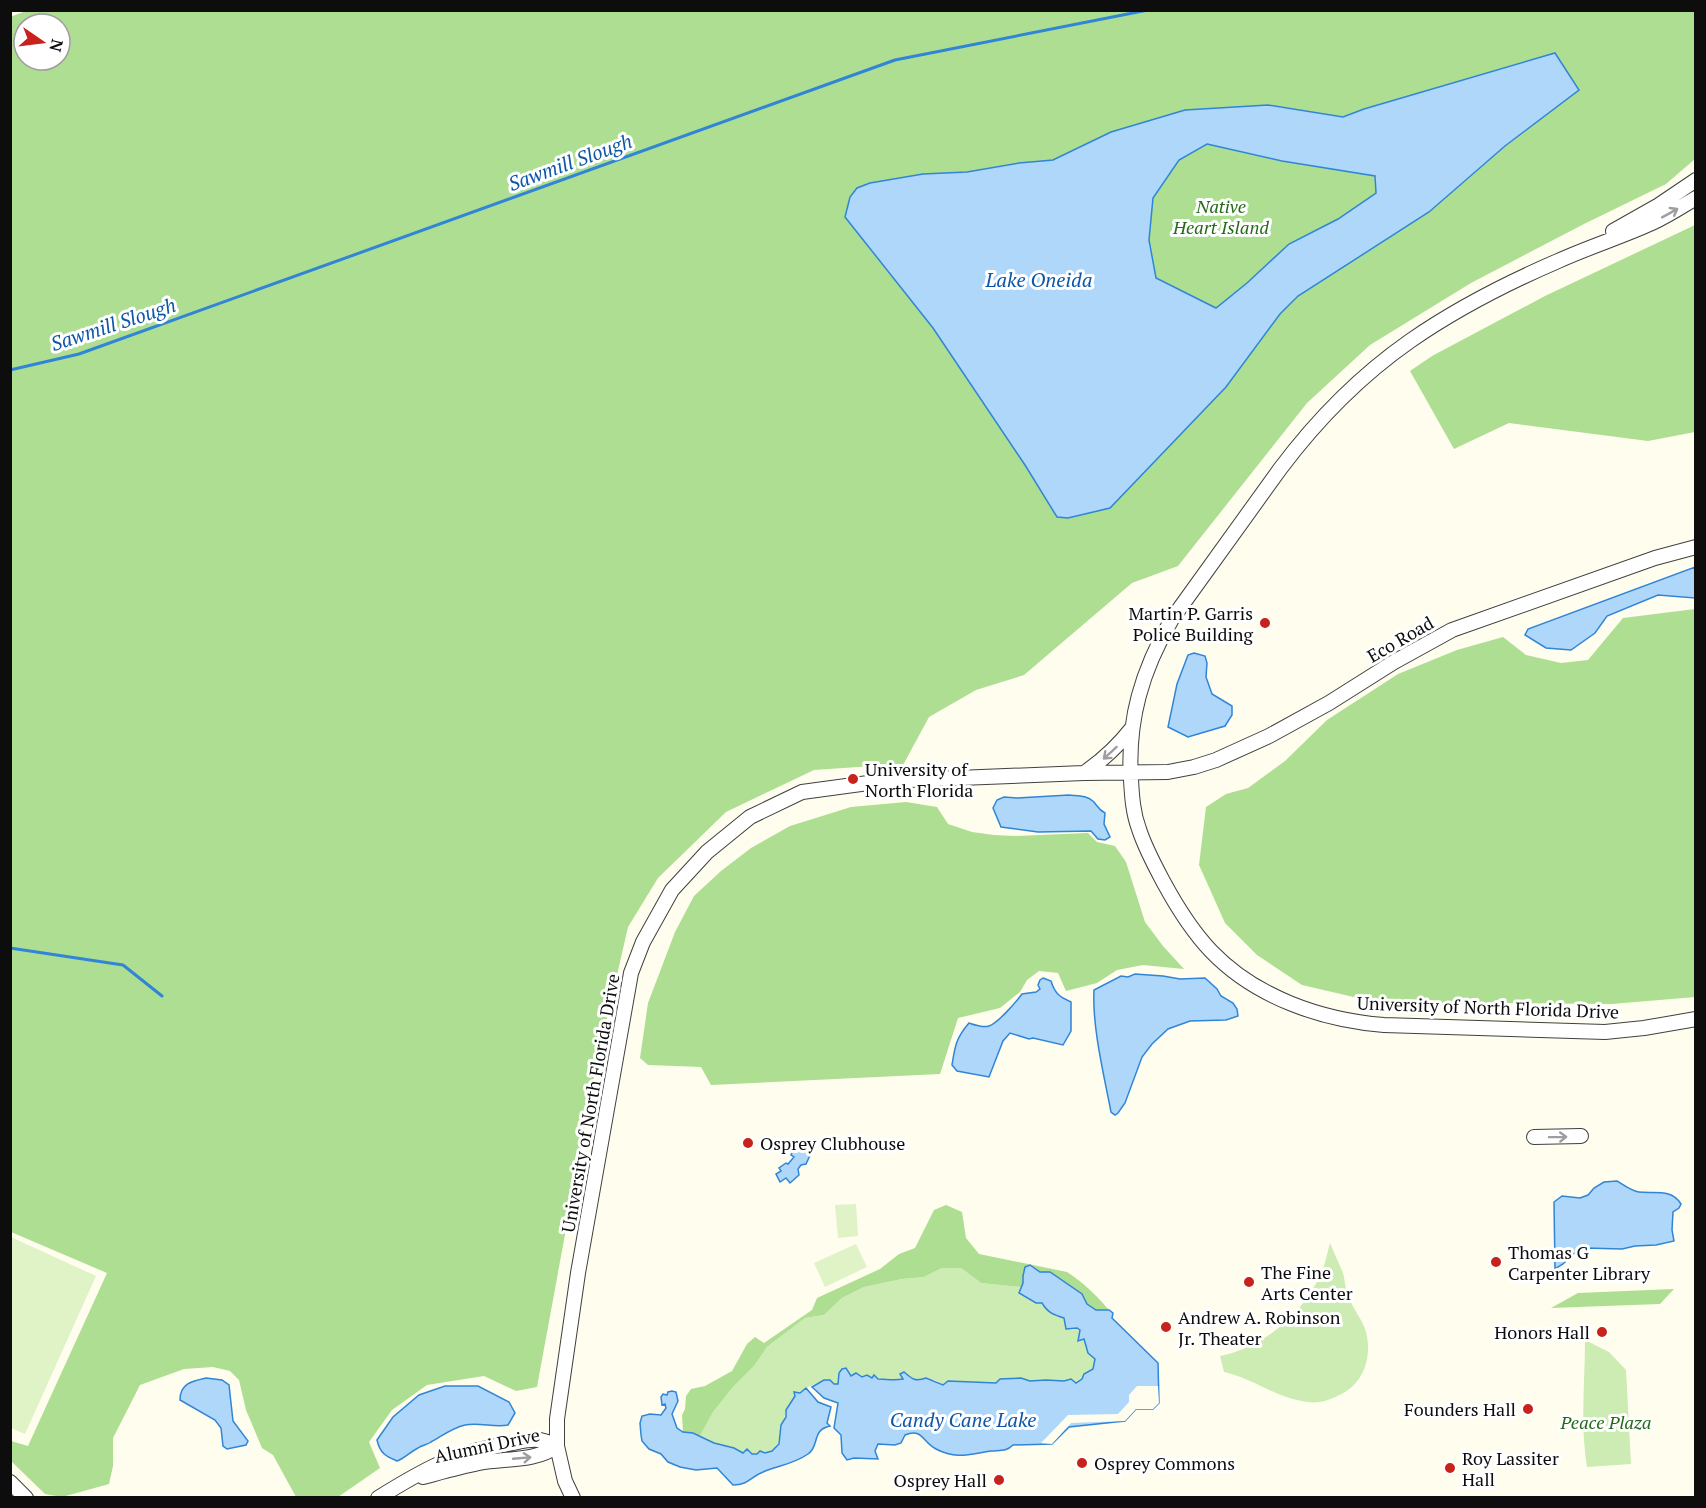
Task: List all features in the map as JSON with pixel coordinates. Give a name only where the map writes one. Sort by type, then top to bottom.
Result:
[{"type":"street","name":"University of North Florida Drive","points":[[1695,180],[1659,205],[1558,261],[1478,300],[1410,341],[1354,387],[1316,425],[1280,469],[1172,619],[1156,646],[1140,688],[1132,728],[1130,772],[1132,805],[1139,830],[1178,909],[1211,951],[1240,975],[1279,999],[1332,1017],[1384,1025],[1605,1032],[1695,1019]]},
{"type":"street","name":"University of North Florida Drive","points":[[1558,261],[1653,223],[1695,198]]},
{"type":"street","name":"Eco Road","points":[[1130,772],[1168,772],[1194,767],[1226,756],[1279,731],[1452,630],[1655,558],[1695,547]]},
{"type":"street","points":[[1084,773],[1101,762],[1132,728]]},
{"type":"street","name":"University of North Florida Drive","points":[[573,1497],[565,1480],[557,1446],[556,1419],[575,1288],[631,973],[643,942],[672,890],[707,852],[750,817],[802,792],[883,781],[1130,772]]},
{"type":"street","points":[[1534,1137],[1581,1136]]},
{"type":"street","name":"Alumni Drive","points":[[378,1497],[404,1482],[479,1463],[537,1456],[557,1446]]},
{"type":"street","points":[[10,1482],[26,1497]]},
{"type":"green space","points":[[29,10],[1695,11],[1695,159],[1666,184],[1471,283],[1370,345],[1307,403],[1178,566],[1132,583],[1024,675],[976,690],[929,717],[902,767],[873,766],[814,770],[726,812],[658,878],[628,927],[595,1071],[537,1387],[516,1391],[484,1376],[427,1385],[392,1410],[369,1442],[380,1468],[338,1497],[296,1497],[273,1455],[262,1448],[246,1410],[239,1380],[230,1371],[213,1367],[184,1369],[140,1385],[113,1438],[113,1466],[109,1484],[62,1497],[45,1494],[11,1461],[11,1441],[28,1446],[107,1273],[11,1232],[10,17],[12,16],[12,72],[72,72],[72,12],[24,12]],"holes":[[[1555,53],[1578,90],[1505,146],[1429,212],[1298,296],[1057,517],[933,328],[845,217],[923,174],[967,172],[1053,160],[1268,105],[1343,117]]]},
{"type":"green space","name":"Native Heart Island","points":[[1206,144],[1282,161],[1375,176],[1376,193],[1247,283],[1217,308],[1156,278],[1149,240],[1153,198],[1179,160]]},
{"type":"green space","points":[[1695,225],[1695,432],[1648,441],[1509,423],[1454,449],[1410,371],[1432,356],[1545,296]]},
{"type":"green space","points":[[1695,609],[1695,997],[1612,1004],[1388,1005],[1302,985],[1257,955],[1225,923],[1199,865],[1206,807],[1226,794],[1248,788],[1285,761],[1327,720],[1398,674],[1457,650],[1503,637],[1526,655],[1561,663],[1588,660],[1623,618]]},
{"type":"green space","points":[[906,802],[937,807],[948,824],[972,832],[1014,836],[1088,833],[1097,842],[1115,846],[1126,862],[1145,922],[1184,969],[1143,965],[1117,970],[1097,983],[1066,991],[1058,973],[1039,971],[1027,980],[1020,992],[1000,1008],[958,1018],[940,1074],[711,1085],[701,1067],[648,1065],[640,1058],[648,1003],[675,932],[694,896],[751,848],[790,826],[851,807]]},
{"type":"green space","points":[[856,1204],[858,1236],[838,1238],[835,1205]]},
{"type":"green space","points":[[946,1205],[962,1212],[966,1238],[979,1254],[1067,1272],[1079,1280],[1109,1310],[1096,1310],[1087,1304],[1081,1294],[1050,1272],[1023,1276],[1021,1287],[981,1283],[961,1268],[942,1268],[924,1277],[864,1287],[842,1298],[824,1315],[805,1318],[767,1347],[754,1366],[713,1412],[700,1436],[683,1432],[682,1415],[686,1396],[691,1389],[705,1386],[732,1371],[747,1344],[755,1337],[764,1343],[812,1310],[817,1298],[880,1269],[899,1254],[915,1248],[934,1210]]},
{"type":"green space","points":[[11,1237],[96,1276],[25,1434],[11,1428]]},
{"type":"green space","points":[[1330,1243],[1343,1273],[1346,1290],[1368,1341],[1365,1366],[1358,1381],[1333,1398],[1322,1402],[1304,1402],[1288,1398],[1224,1372],[1220,1356],[1237,1351],[1269,1335],[1296,1311],[1317,1282]]},
{"type":"green space","points":[[856,1244],[867,1267],[825,1287],[814,1263]]},
{"type":"green space","points":[[942,1268],[961,1268],[981,1283],[1021,1287],[1019,1293],[1030,1300],[1042,1303],[1045,1308],[1065,1318],[1065,1325],[1072,1330],[1077,1328],[1081,1330],[1078,1341],[1084,1339],[1087,1349],[1095,1359],[1093,1369],[1084,1374],[1082,1379],[1076,1383],[1071,1379],[1030,1381],[1021,1378],[1000,1379],[996,1383],[949,1381],[944,1385],[935,1380],[912,1380],[904,1372],[903,1379],[889,1380],[839,1373],[838,1384],[824,1380],[795,1396],[786,1410],[779,1444],[772,1451],[744,1454],[700,1436],[713,1412],[754,1366],[767,1347],[805,1318],[824,1315],[842,1298],[864,1287],[924,1277]]},
{"type":"green space","points":[[1674,1289],[1660,1304],[1551,1308],[1578,1293]]},
{"type":"green space","name":"Peace Plaza","points":[[1585,1340],[1609,1352],[1626,1370],[1631,1464],[1587,1467],[1583,1420]]},
{"type":"water","name":"Lake Oneida","points":[[1555,53],[1579,90],[1505,146],[1429,212],[1298,296],[1280,314],[1226,387],[1110,508],[1068,518],[1057,517],[933,328],[845,217],[850,197],[857,188],[870,183],[923,174],[967,172],[1053,160],[1111,132],[1185,110],[1268,105],[1343,117]],"holes":[[[1207,144],[1282,161],[1375,176],[1376,193],[1338,219],[1289,244],[1216,308],[1156,278],[1149,240],[1153,198],[1179,160]]]},
{"type":"water","points":[[1695,567],[1695,598],[1658,595],[1607,616],[1595,633],[1571,650],[1546,648],[1525,635],[1528,629]]},
{"type":"water","points":[[1194,653],[1205,656],[1206,677],[1212,694],[1232,706],[1232,715],[1225,726],[1188,737],[1168,727],[1177,684],[1188,655]]},
{"type":"water","points":[[1069,795],[1088,798],[1105,813],[1104,824],[1110,837],[1105,840],[1098,839],[1091,831],[1038,832],[1001,827],[993,808],[997,800],[1004,797]]},
{"type":"water","points":[[1135,974],[1180,979],[1205,978],[1221,996],[1233,1003],[1238,1016],[1226,1020],[1190,1021],[1168,1029],[1142,1057],[1125,1103],[1115,1115],[1111,1112],[1099,1051],[1094,990],[1121,976],[1128,977]]},
{"type":"water","points":[[1043,978],[1051,981],[1058,994],[1071,1002],[1071,1031],[1063,1045],[1010,1033],[1003,1041],[989,1077],[957,1071],[952,1065],[955,1047],[961,1033],[969,1023],[984,1027],[993,1024],[1022,994],[1036,992],[1040,989],[1038,985]]},
{"type":"water","points":[[799,1142],[807,1143],[806,1150],[811,1153],[806,1164],[801,1165],[798,1169],[799,1175],[790,1183],[786,1178],[780,1182],[776,1174],[781,1171],[779,1168],[788,1164],[794,1157],[791,1155]]},
{"type":"water","points":[[1617,1181],[1636,1191],[1662,1193],[1677,1199],[1681,1204],[1673,1212],[1674,1241],[1622,1249],[1579,1249],[1555,1269],[1554,1202],[1562,1196],[1580,1198],[1588,1195],[1604,1182]]},
{"type":"water","name":"Candy Cane Lake","points":[[1030,1265],[1040,1272],[1050,1272],[1082,1294],[1087,1304],[1096,1310],[1109,1310],[1113,1313],[1112,1318],[1158,1363],[1159,1403],[1153,1409],[1136,1409],[1125,1421],[1069,1427],[1052,1444],[1013,1445],[1003,1450],[957,1455],[936,1449],[919,1435],[911,1433],[905,1435],[901,1443],[895,1445],[878,1444],[875,1451],[878,1459],[847,1460],[842,1453],[841,1435],[834,1428],[838,1403],[824,1398],[812,1387],[824,1380],[838,1384],[839,1373],[842,1369],[846,1368],[851,1376],[856,1373],[862,1377],[867,1375],[872,1378],[874,1375],[878,1379],[891,1380],[903,1379],[900,1374],[904,1372],[914,1379],[926,1378],[943,1385],[948,1381],[996,1383],[1000,1379],[1021,1378],[1030,1381],[1071,1379],[1076,1383],[1082,1379],[1084,1374],[1093,1369],[1095,1359],[1088,1353],[1084,1339],[1078,1341],[1080,1330],[1066,1329],[1064,1318],[1052,1313],[1042,1303],[1036,1303],[1019,1293],[1025,1267]]},
{"type":"water","points":[[206,1378],[222,1380],[229,1385],[233,1421],[248,1441],[246,1445],[227,1449],[223,1446],[221,1428],[215,1420],[180,1400],[185,1386]]},
{"type":"water","points":[[445,1386],[478,1386],[509,1402],[515,1413],[508,1425],[460,1426],[397,1461],[384,1454],[377,1440],[393,1417],[419,1395]]},
{"type":"water","points":[[806,1388],[818,1402],[831,1407],[827,1423],[830,1426],[820,1431],[812,1451],[808,1454],[791,1463],[763,1472],[743,1484],[733,1485],[717,1468],[696,1470],[668,1462],[661,1454],[649,1449],[642,1441],[640,1423],[642,1416],[661,1415],[666,1408],[665,1404],[662,1405],[661,1397],[672,1391],[676,1392],[678,1401],[672,1414],[677,1428],[683,1432],[693,1433],[743,1453],[747,1449],[752,1454],[772,1451],[779,1444],[781,1425],[786,1417],[786,1410],[795,1396],[794,1392],[800,1393]]},
{"type":"pier","points":[[1137,1386],[1158,1386],[1159,1403],[1153,1409],[1136,1409],[1125,1421],[1071,1423],[1052,1444],[1041,1443],[1068,1415],[1118,1414],[1129,1402],[1129,1395]]},
{"type":"waterway","name":"Sawmill Slough","points":[[10,370],[79,354],[895,60],[1148,10]]},
{"type":"waterway","points":[[10,948],[123,965],[162,996]]},
{"type":"place","name":"Martin P. Garris Police Building","points":[[1265,623]]},
{"type":"place","name":"University of North Florida","points":[[853,779]]},
{"type":"place","name":"Osprey Clubhouse","points":[[748,1143]]},
{"type":"place","name":"Thomas G Carpenter Library","points":[[1496,1262]]},
{"type":"place","name":"The Fine Arts Center","points":[[1249,1282]]},
{"type":"place","name":"Andrew A. Robinson Jr. Theater","points":[[1166,1327]]},
{"type":"place","name":"Honors Hall","points":[[1602,1332]]},
{"type":"place","name":"Founders Hall","points":[[1528,1409]]},
{"type":"place","name":"Osprey Commons","points":[[1082,1463]]},
{"type":"place","name":"Roy Lassiter Hall","points":[[1450,1468]]},
{"type":"place","name":"Osprey Hall","points":[[999,1480]]}]
